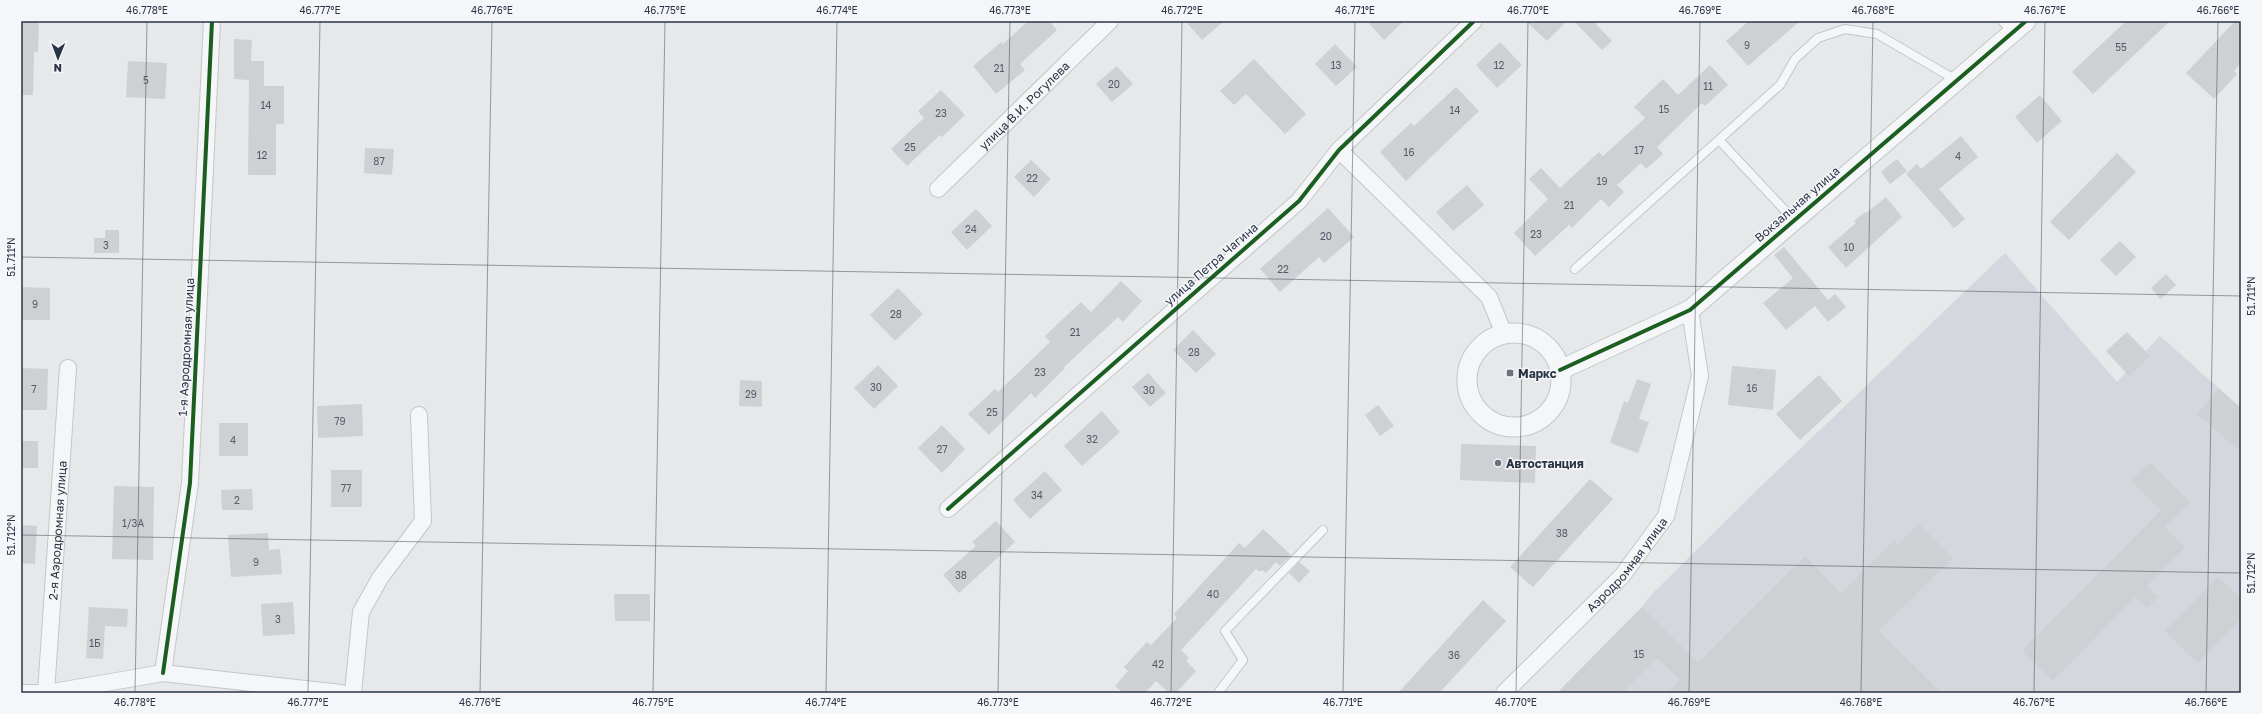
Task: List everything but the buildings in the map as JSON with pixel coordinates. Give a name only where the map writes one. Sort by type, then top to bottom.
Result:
[{"type":"street","name":"1-я Аэродромная улица","points":[[163,673],[190,483],[212,21]]},
{"type":"street","name":"улица В.И. Рогулева","points":[[938,189],[1110,21]]},
{"type":"street","name":"улица Петра Чагина","points":[[948,509],[1299,201],[1339,150],[1474,21]]},
{"type":"street","name":"Вокзальная улица","points":[[1560,370],[1690,310],[1957,81],[2014,25]]},
{"type":"street","points":[[1339,150],[1489,297],[1504,334]]},
{"type":"street","name":"Аэродромная улица","points":[[1504,693],[1622,576],[1666,516],[1700,376],[1690,310]]},
{"type":"street","points":[[1504,334],[1522,334],[1540,340],[1553,353],[1560,370],[1561,388],[1554,406],[1542,419],[1525,426],[1506,427],[1489,420],[1476,408],[1468,391],[1468,372],[1474,355],[1487,342],[1504,334]]},
{"type":"street","name":"2-я Аэродромная улица","points":[[46,693],[68,368]]},
{"type":"street","points":[[353,693],[361,612],[380,578],[423,521],[419,415]]},
{"type":"street","points":[[46,693],[163,673],[341,693]]},
{"type":"street","points":[[21,693],[38,693]]},
{"type":"lane","points":[[1575,270],[1780,85],[1794,59],[1818,38],[1845,29],[1877,34],[1957,81]]},
{"type":"lane","points":[[1719,140],[1794,220]]},
{"type":"lane","points":[[1218,693],[1243,660],[1225,632],[1322,530]]},
{"type":"shaded area","points":[[2005,253],[2117,382],[2160,336],[2241,408],[2241,693],[1557,693],[1642,607],[1652,594],[1758,489]]},
{"type":"cycle path","points":[[163,673],[190,483],[212,21]]},
{"type":"cycle path","points":[[948,509],[1299,201],[1339,150],[1474,21]]},
{"type":"cycle path","points":[[1560,370],[1690,310],[2026,21]]},
{"type":"place","name":"Маркс","points":[[1510,373]]},
{"type":"place","name":"Автостанция","points":[[1498,463]]}]
